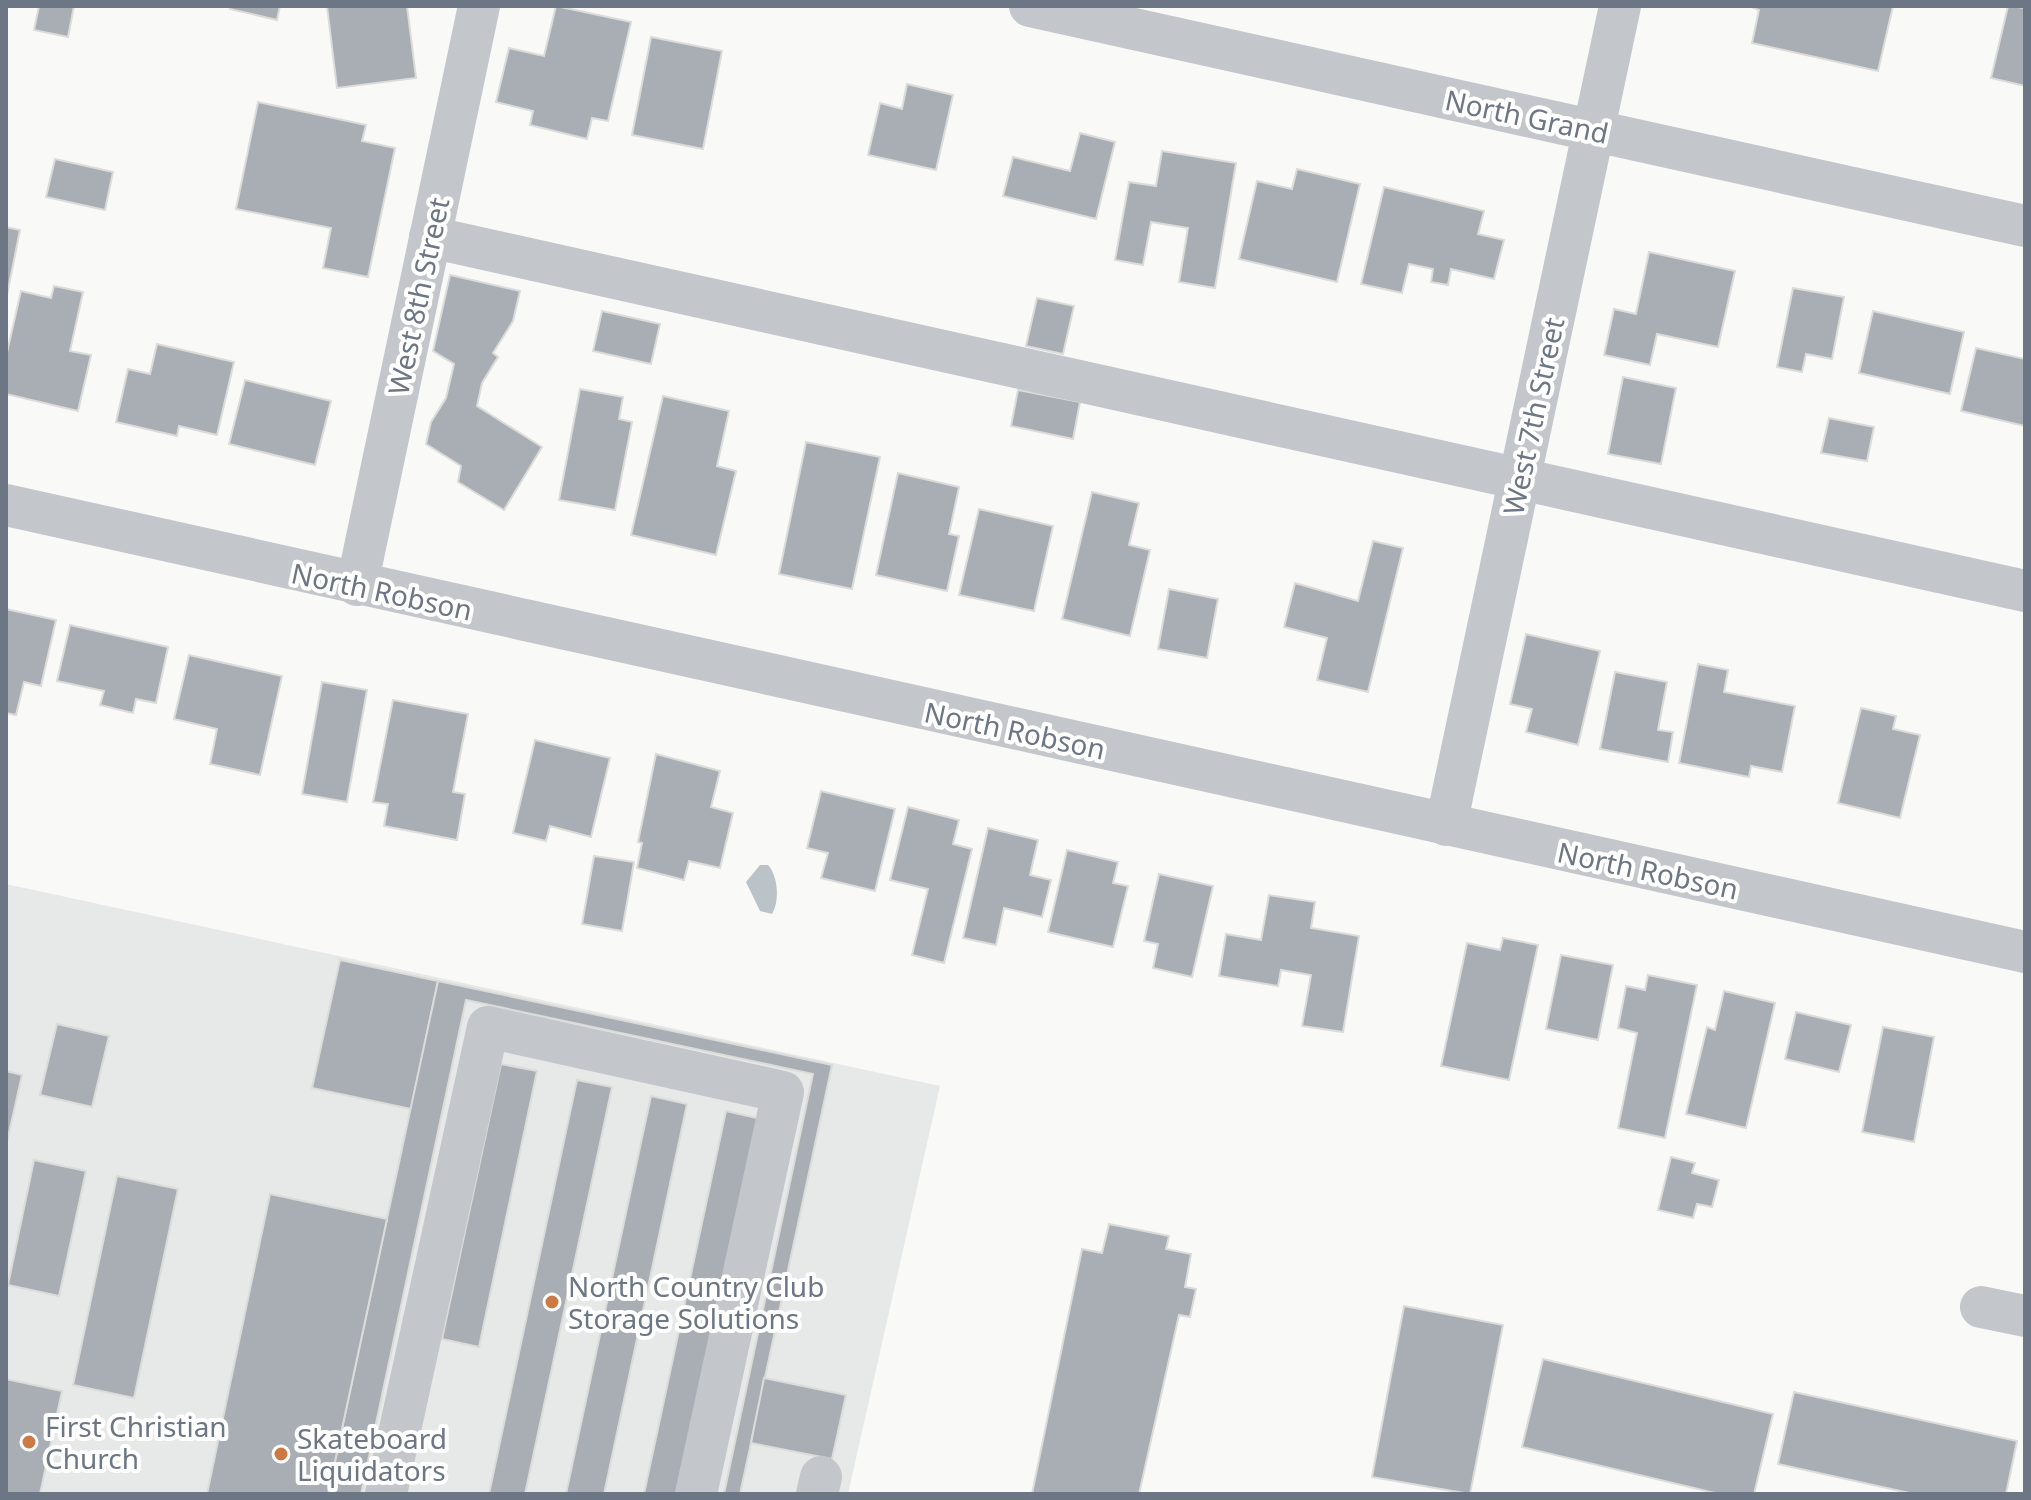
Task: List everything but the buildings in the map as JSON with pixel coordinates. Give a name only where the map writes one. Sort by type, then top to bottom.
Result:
[{"type":"street","name":"West 8th Street","points":[[357,585],[479,6]]},
{"type":"street","name":"North Grand","points":[[1030,6],[2025,226]]},
{"type":"street","name":"West 7th Street","points":[[1446,825],[1620,6]]},
{"type":"street","points":[[430,237],[2025,591]]},
{"type":"street","name":"North Robson","points":[[6,505],[2025,952]]},
{"type":"street","points":[[386,1494],[488,1027],[783,1092],[696,1494]]},
{"type":"street","points":[[1981,1307],[2025,1316]]},
{"type":"shaded area","points":[[760,865],[768,865],[776,882],[777,896],[772,914],[760,911],[746,882]]},
{"type":"shaded area","points":[[6,884],[940,1086],[848,1494],[6,1494]]},
{"type":"place","name":"North Country Club Storage Solutions","points":[[552,1302]]},
{"type":"place","name":"First Christian Church","points":[[29,1442]]},
{"type":"place","name":"Skateboard Liquidators","points":[[281,1454]]}]
